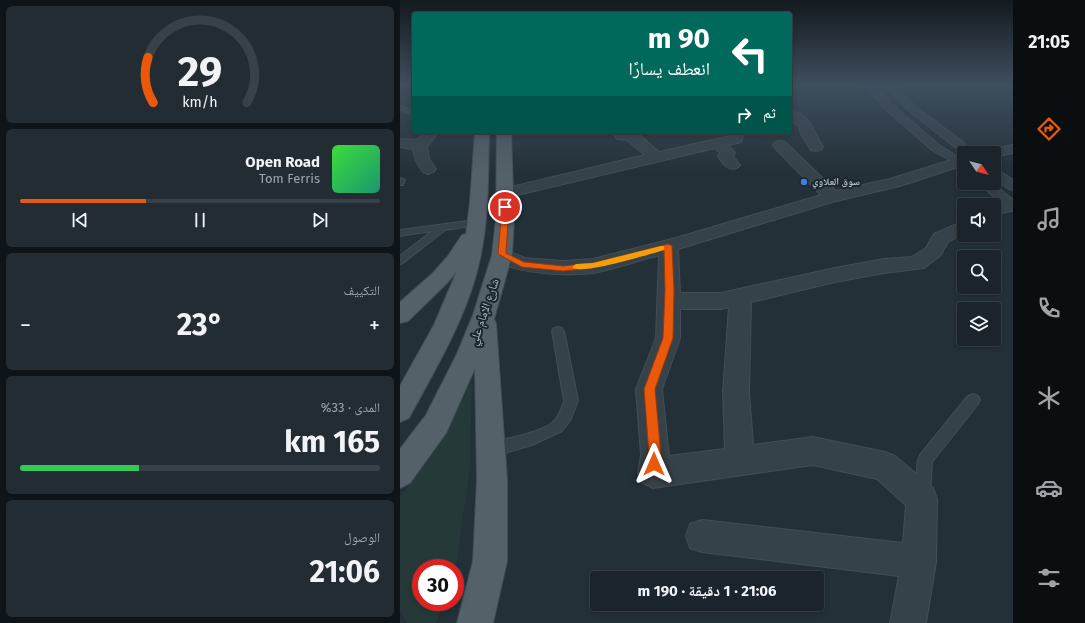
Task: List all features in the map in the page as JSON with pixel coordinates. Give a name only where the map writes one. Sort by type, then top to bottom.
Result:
[{"type":"main road","points":[[400,410],[430,355],[453,307],[467,270],[476,227],[482,134]]},
{"type":"main road","name":"شارع الإمام علي","points":[[400,473],[436,424],[469,354],[484,315],[502,254],[505,219],[504,134]]},
{"type":"main road","points":[[400,315],[440,278],[455,260],[476,227],[505,219]]},
{"type":"main road","points":[[475,623],[490,561],[492,480],[484,315]]},
{"type":"street","points":[[897,114],[936,148],[957,157]]},
{"type":"street","points":[[919,114],[955,141],[957,146]]},
{"type":"street","points":[[792,115],[806,124],[808,134],[816,147]]},
{"type":"street","points":[[420,145],[430,134]]},
{"type":"street","points":[[620,134],[622,136],[631,134],[636,143],[643,146],[656,157]]},
{"type":"street","points":[[706,134],[728,153],[725,156],[732,165]]},
{"type":"street","points":[[505,193],[736,139],[737,134]]},
{"type":"street","points":[[400,143],[420,145]]},
{"type":"street","points":[[420,145],[422,159],[428,169]]},
{"type":"street","points":[[780,145],[832,197]]},
{"type":"street","points":[[1001,152],[1013,149]]},
{"type":"street","points":[[502,254],[522,264],[563,268],[593,266],[668,246],[832,197],[894,183],[957,162]]},
{"type":"street","points":[[1001,178],[1013,186]]},
{"type":"street","points":[[994,190],[1012,206]]},
{"type":"street","points":[[1001,209],[1012,206]]},
{"type":"street","points":[[669,301],[721,301],[835,274],[884,266],[917,263],[933,252],[941,238],[957,230]]},
{"type":"street","points":[[668,246],[668,338],[649,389],[655,455],[653,473],[813,451],[885,466],[922,499],[919,562],[908,623]]},
{"type":"street","points":[[740,297],[736,392],[740,460]]},
{"type":"street","points":[[702,536],[919,562]]},
{"type":"lane","points":[[400,233],[442,228],[476,227]]},
{"type":"lane","points":[[400,261],[442,228]]},
{"type":"lane","points":[[490,450],[532,438],[557,427],[566,416],[571,401],[558,331]]},
{"type":"lane","points":[[922,499],[925,460],[973,400]]},
{"type":"green space","points":[[472,380],[470,467],[457,559],[412,559],[412,611],[441,611],[436,623],[407,623],[400,612],[400,498],[440,443]]},
{"type":"slow traffic","points":[[576,267],[593,266],[661,248]]},
{"type":"place","name":"سوق العلاوي","points":[[804,182]]},
{"type":"route","points":[[505,207],[502,254],[522,264],[563,268],[593,266],[668,246],[668,338],[649,389],[655,455],[654,464]]}]
